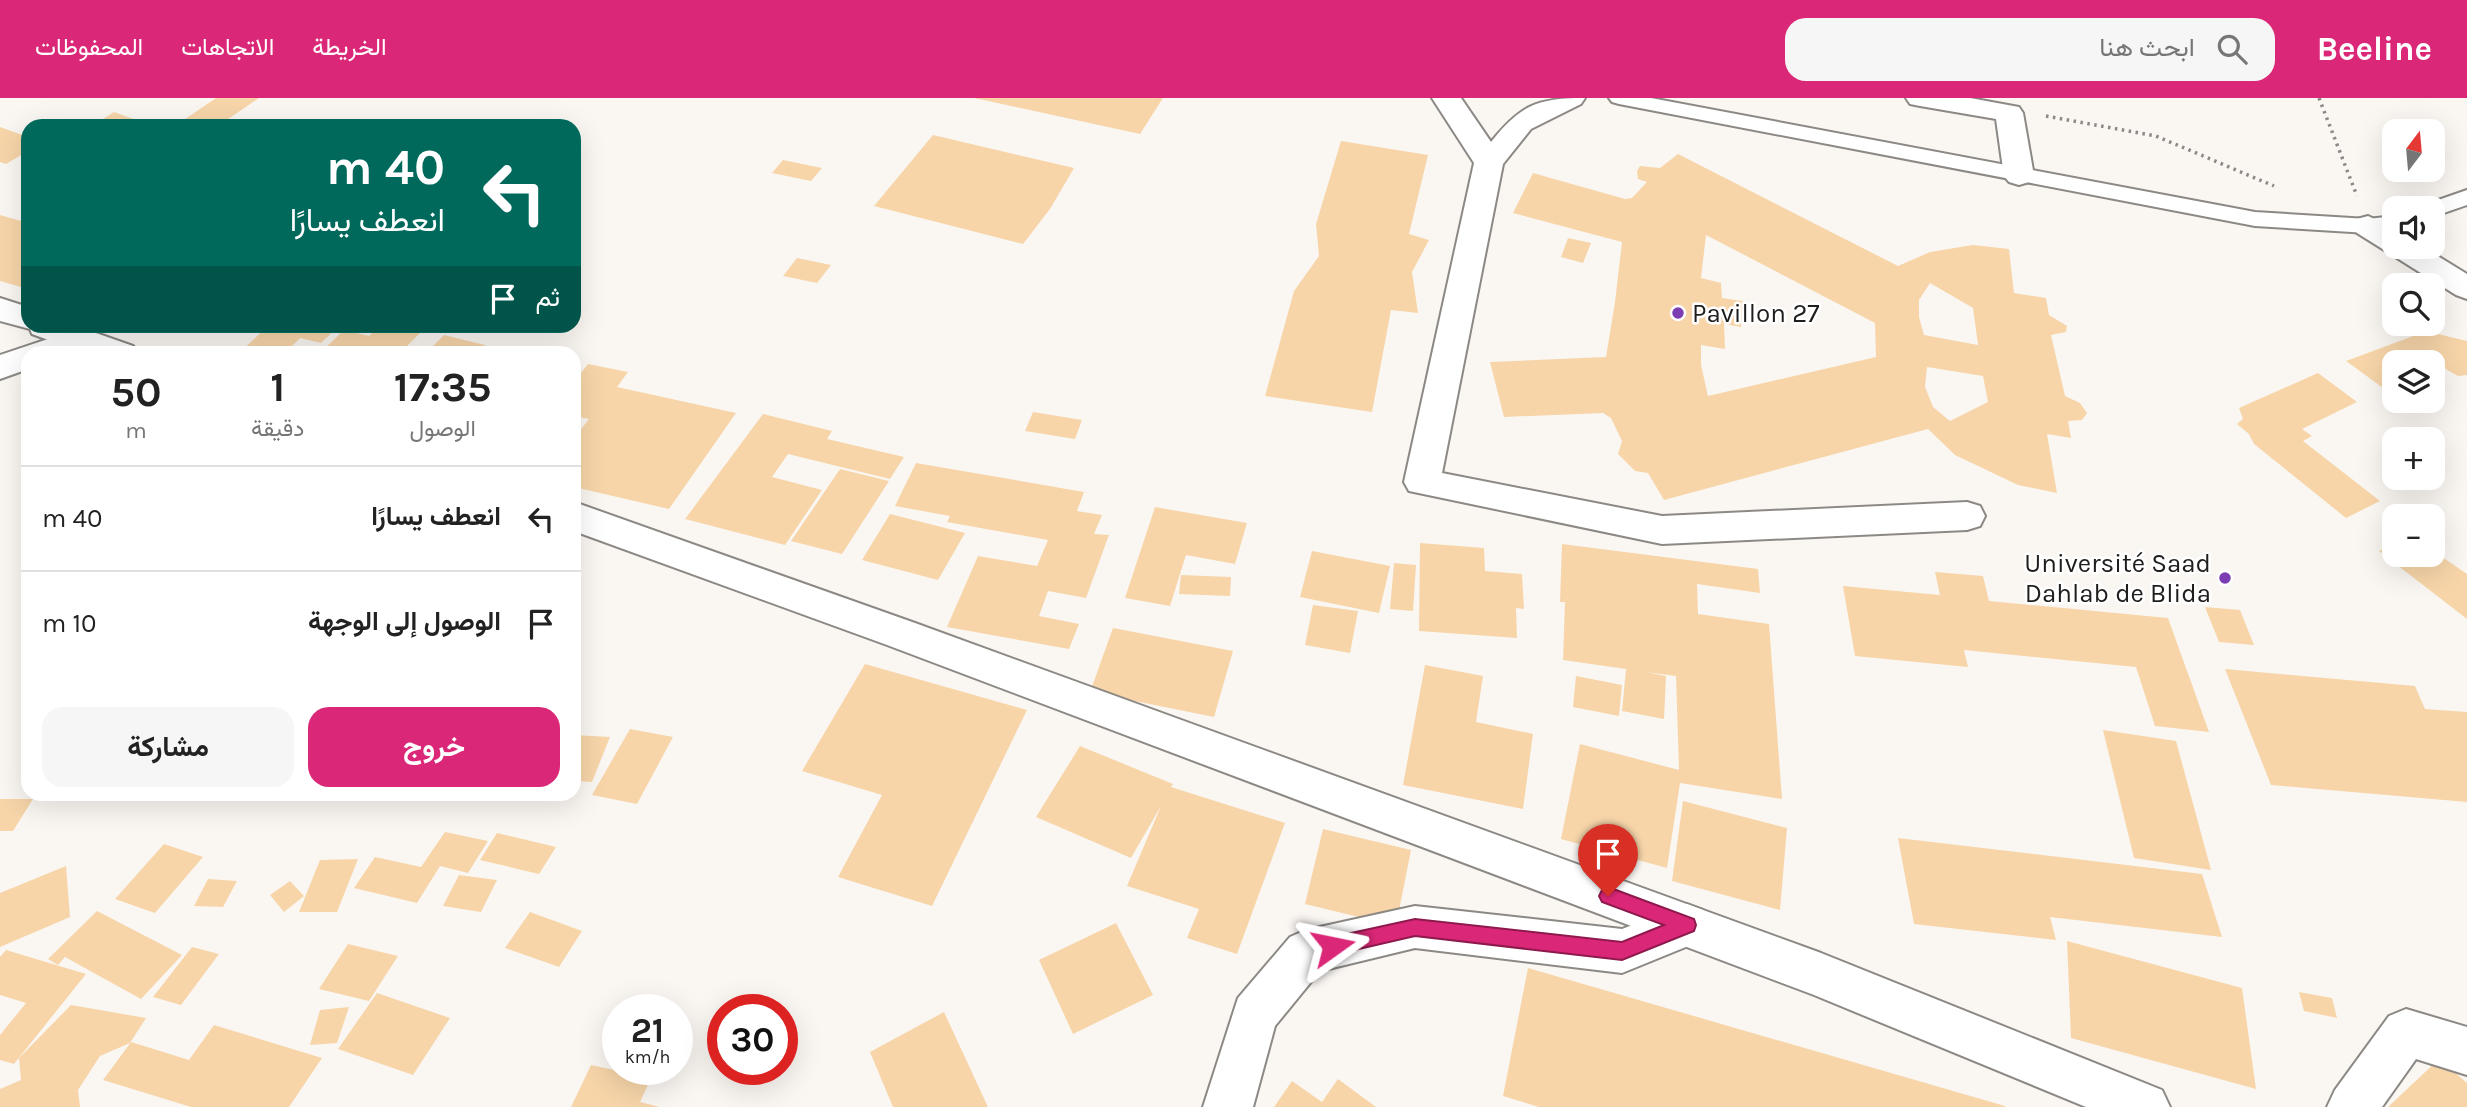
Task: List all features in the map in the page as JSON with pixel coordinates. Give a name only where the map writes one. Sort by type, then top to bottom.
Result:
[{"type":"street","points":[[1446,98],[1489,163]]},
{"type":"street","points":[[1571,98],[1521,123],[1489,163],[1422,482],[1662,530],[1967,516]]},
{"type":"street","points":[[1920,98],[2009,113],[2019,176]]},
{"type":"street","points":[[2420,259],[2467,288]]},
{"type":"street","points":[[0,309],[21,316]]},
{"type":"street","points":[[64,333],[100,346]]},
{"type":"street","points":[[61,346],[81,339]]},
{"type":"street","points":[[0,367],[21,360]]},
{"type":"street","points":[[581,519],[1821,975],[2145,1107]]},
{"type":"street","points":[[1228,1107],[1255,1014],[1306,952],[1415,928],[1622,951],[1687,925]]},
{"type":"street","points":[[2352,1107],[2406,1033],[2467,1051]]},
{"type":"lane","points":[[1619,98],[2255,219],[2381,224]]},
{"type":"lane","points":[[2445,205],[2467,197]]},
{"type":"path","points":[[2319,98],[2381,224]]},
{"type":"path","points":[[2009,113],[2052,116],[2156,136],[2281,189]]},
{"type":"building","points":[[216,98],[259,98],[228,119],[185,119]]},
{"type":"building","points":[[974,98],[1163,98],[1140,134]]},
{"type":"building","points":[[114,112],[134,119],[103,119]]},
{"type":"building","points":[[0,127],[21,134],[21,155],[6,164],[0,162]]},
{"type":"building","points":[[933,135],[1074,168],[1050,209],[1023,244],[874,206]]},
{"type":"building","points":[[1341,141],[1428,155],[1409,234],[1429,240],[1412,272],[1418,313],[1391,310],[1372,412],[1265,396],[1294,291],[1319,256],[1316,224]]},
{"type":"building","points":[[1678,154],[1898,266],[1930,252],[1973,245],[2009,249],[2014,293],[2046,298],[2049,315],[2067,326],[2066,332],[2051,335],[2065,396],[2080,403],[2087,413],[2082,420],[2068,421],[2071,438],[2047,434],[2057,493],[2018,485],[1955,455],[1928,429],[1664,500],[1648,473],[1635,471],[1618,454],[1622,441],[1611,418],[1603,413],[1504,417],[1490,362],[1606,357],[1615,302],[1622,242],[1513,213],[1533,173],[1625,199],[1632,198],[1647,182],[1638,179],[1637,171],[1640,166],[1660,168]],"holes":[[[1706,235],[1875,323],[1876,357],[1708,396],[1701,365],[1701,345],[1725,349],[1724,324],[1741,327],[1743,301],[1722,298],[1721,283],[1701,278]],[[1930,283],[1973,308],[1978,345],[1924,335],[1919,317],[1919,300]],[[1927,367],[1983,376],[1988,402],[1950,421],[1933,407],[1925,387]]]},
{"type":"building","points":[[783,160],[822,168],[811,181],[772,173]]},
{"type":"building","points":[[0,215],[21,221],[21,287],[0,281]]},
{"type":"building","points":[[1568,238],[1591,243],[1583,263],[1561,257]]},
{"type":"building","points":[[797,258],[831,265],[817,283],[783,276]]},
{"type":"building","points":[[260,333],[332,333],[321,343],[300,338],[292,346],[247,346]]},
{"type":"building","points":[[341,333],[369,336],[372,333],[420,333],[407,346],[327,346]]},
{"type":"building","points":[[444,335],[485,345],[484,346],[433,346]]},
{"type":"building","points":[[2413,336],[2445,336],[2467,341],[2467,375],[2458,376],[2445,369],[2445,350],[2382,350],[2382,387],[2346,361]]},
{"type":"building","points":[[588,364],[628,372],[617,387],[736,413],[669,509],[581,489],[581,429],[589,419],[581,417],[581,373]]},
{"type":"building","points":[[2318,373],[2357,402],[2302,429],[2312,436],[2303,441],[2380,501],[2346,518],[2254,444],[2249,434],[2237,424],[2243,419],[2239,408]]},
{"type":"building","points":[[1033,412],[1082,420],[1075,439],[1025,431]]},
{"type":"building","points":[[763,414],[832,431],[827,439],[904,457],[890,479],[788,454],[772,477],[822,490],[785,545],[685,519]]},
{"type":"building","points":[[916,463],[1084,492],[1077,511],[1102,515],[1094,534],[1109,535],[1086,598],[1048,591],[1039,616],[1079,624],[1069,649],[947,627],[978,556],[1037,566],[1048,540],[947,522],[950,516],[895,506]]},
{"type":"building","points":[[840,469],[889,481],[842,554],[791,541]]},
{"type":"building","points":[[1155,507],[1247,523],[1235,564],[1186,555],[1170,606],[1125,598]]},
{"type":"building","points":[[890,514],[965,533],[938,580],[862,560]]},
{"type":"building","points":[[1420,543],[1484,548],[1485,571],[1522,574],[1524,609],[1516,608],[1517,638],[1419,631]]},
{"type":"building","points":[[1562,544],[1758,569],[1760,593],[1697,584],[1698,614],[1769,624],[1782,799],[1680,783],[1667,868],[1561,839],[1580,744],[1679,770],[1676,676],[1646,672],[1666,676],[1664,719],[1622,711],[1626,669],[1563,660],[1565,602],[1560,602]]},
{"type":"building","points":[[1312,551],[1390,566],[1379,613],[1300,597]]},
{"type":"building","points":[[2445,559],[2467,574],[2467,619],[2400,567],[2445,567]]},
{"type":"building","points":[[1394,563],[1416,565],[1413,611],[1390,609]]},
{"type":"building","points":[[1935,572],[1983,576],[1989,601],[2168,618],[2209,732],[2155,726],[2136,667],[1964,650],[1968,667],[1855,656],[1843,586],[1940,595]]},
{"type":"building","points":[[1181,575],[1231,577],[1230,596],[1179,594]]},
{"type":"building","points":[[1313,605],[1358,611],[1350,653],[1305,645]]},
{"type":"building","points":[[2205,607],[2240,610],[2254,645],[2219,642]]},
{"type":"building","points":[[1113,628],[1233,651],[1214,717],[1090,692]]},
{"type":"building","points":[[865,664],[1027,710],[932,906],[838,877],[882,795],[802,771]]},
{"type":"building","points":[[1425,665],[1483,676],[1476,722],[1533,734],[1523,809],[1403,785]]},
{"type":"building","points":[[2225,669],[2415,686],[2425,709],[2467,712],[2467,802],[2271,785]]},
{"type":"building","points":[[1576,676],[1622,685],[1619,716],[1573,707]]},
{"type":"building","points":[[630,729],[673,737],[637,804],[592,795]]},
{"type":"building","points":[[2103,730],[2176,741],[2211,870],[2134,858]]},
{"type":"building","points":[[581,735],[610,737],[592,782],[581,781]]},
{"type":"building","points":[[1080,746],[1173,784],[1171,787],[1285,823],[1237,954],[1187,938],[1199,909],[1127,886],[1161,806],[1131,858],[1036,817]]},
{"type":"building","points":[[0,799],[32,801],[13,831],[0,831]]},
{"type":"building","points":[[1683,801],[1787,828],[1780,910],[1672,881]]},
{"type":"building","points":[[1323,829],[1411,850],[1396,926],[1305,904]]},
{"type":"building","points":[[445,832],[488,841],[468,873],[440,866],[417,903],[354,888],[375,857],[421,867]]},
{"type":"building","points":[[497,833],[556,847],[539,874],[480,860]]},
{"type":"building","points":[[1898,838],[2202,874],[2222,937],[2050,917],[2056,940],[1914,924]]},
{"type":"building","points":[[164,844],[203,857],[155,913],[115,899]]},
{"type":"building","points":[[358,859],[337,912],[299,912],[320,860]]},
{"type":"building","points":[[66,866],[70,917],[0,947],[0,893]]},
{"type":"building","points":[[459,875],[497,880],[481,912],[443,906]]},
{"type":"building","points":[[208,879],[237,881],[223,907],[194,906]]},
{"type":"building","points":[[290,881],[304,896],[284,912],[270,895]]},
{"type":"building","points":[[97,911],[182,955],[141,999],[65,957],[58,965],[48,959]]},
{"type":"building","points":[[530,912],[582,931],[559,967],[505,948]]},
{"type":"building","points":[[1116,923],[1153,995],[1073,1034],[1039,960]]},
{"type":"building","points":[[2067,941],[2242,988],[2256,1089],[2071,1038]]},
{"type":"building","points":[[348,944],[398,956],[369,1001],[319,989]]},
{"type":"building","points":[[192,947],[219,954],[181,1005],[153,997]]},
{"type":"building","points":[[6,950],[86,974],[14,1064],[0,1060],[0,1035],[26,1003],[0,995],[0,957]]},
{"type":"building","points":[[1528,968],[2005,1107],[1539,1107],[1503,1096]]},
{"type":"building","points":[[2299,992],[2332,998],[2337,1018],[2304,1011]]},
{"type":"building","points":[[377,993],[450,1018],[413,1075],[338,1049]]},
{"type":"building","points":[[71,1005],[146,1018],[130,1043],[100,1056],[78,1090],[80,1107],[0,1107],[0,1089],[21,1080],[19,1058]]},
{"type":"building","points":[[349,1007],[337,1043],[310,1045],[320,1010]]},
{"type":"building","points":[[944,1012],[988,1107],[893,1107],[870,1052]]},
{"type":"building","points":[[214,1025],[322,1058],[289,1107],[191,1107],[103,1080],[131,1042],[189,1060]]},
{"type":"building","points":[[2439,1059],[2467,1083],[2467,1107],[2388,1107]]},
{"type":"building","points":[[591,1065],[602,1067],[602,1085],[648,1085],[640,1102],[660,1107],[571,1107]]},
{"type":"building","points":[[1338,1079],[1376,1107],[1274,1107],[1292,1081],[1322,1102]]},
{"type":"place","name":"Pavillon 27","points":[[1678,313]]},
{"type":"place","name":"Université Saad Dahlab de Blida","points":[[2225,578]]},
{"type":"route","points":[[1333,946],[1415,928],[1622,951],[1687,925],[1608,896]]}]
